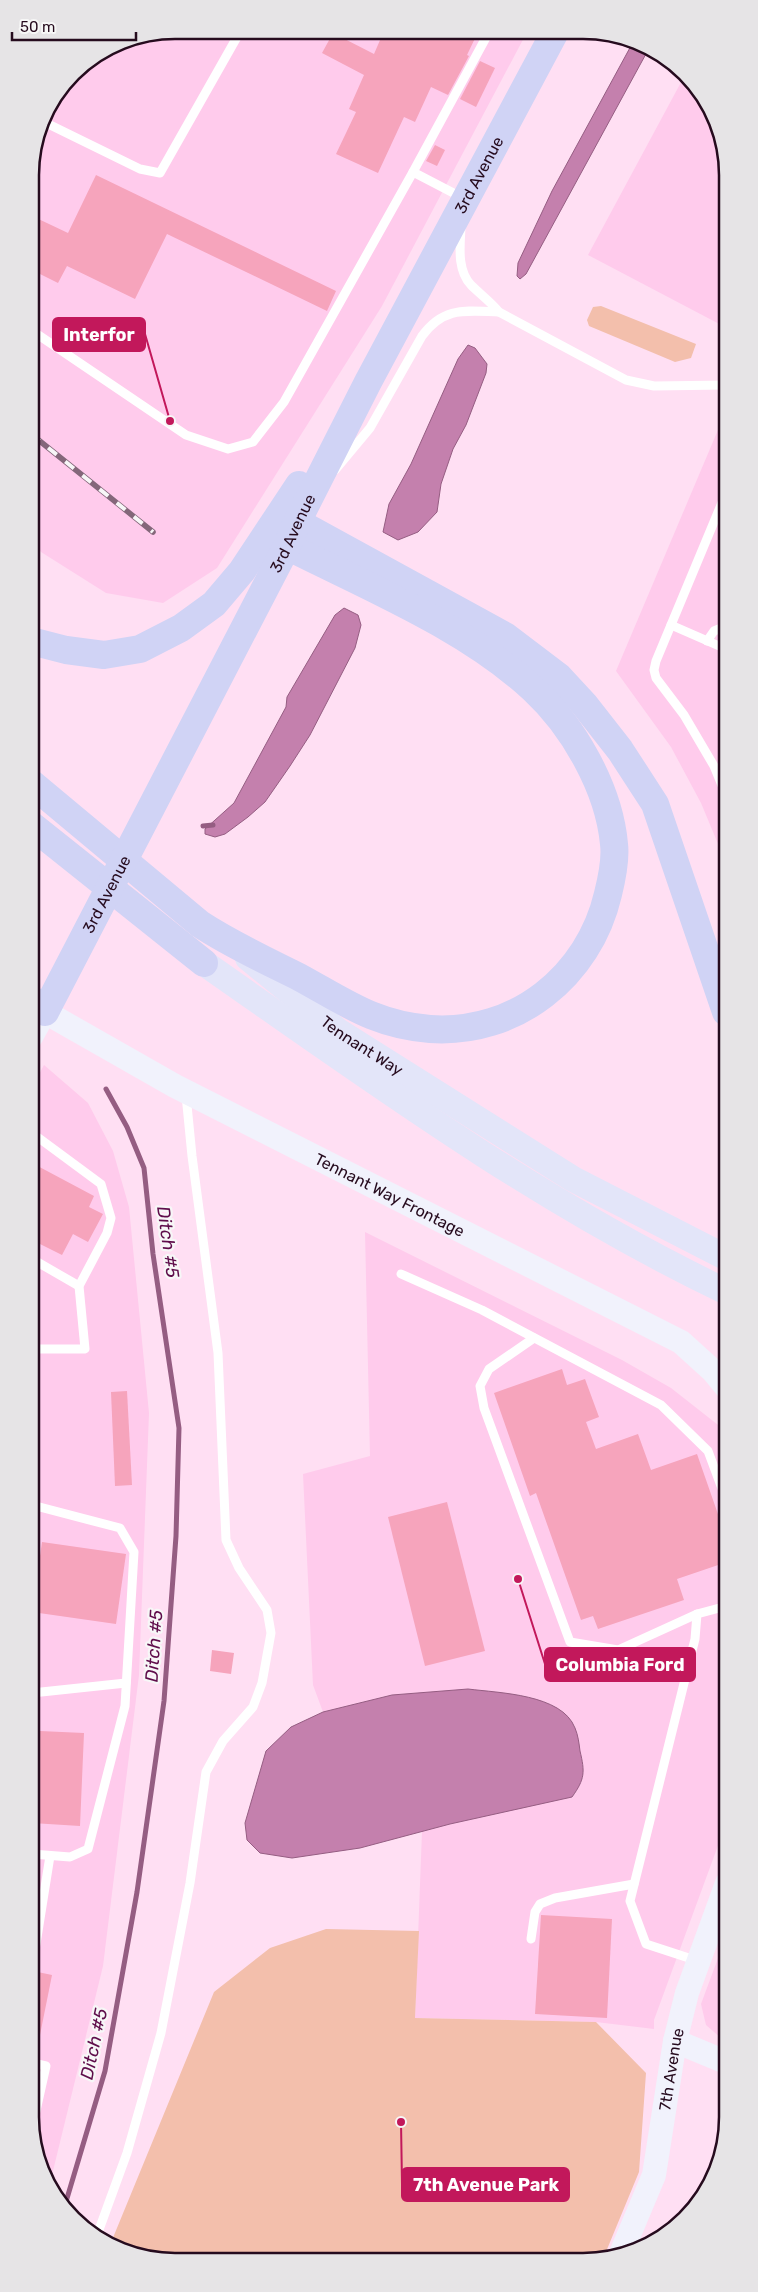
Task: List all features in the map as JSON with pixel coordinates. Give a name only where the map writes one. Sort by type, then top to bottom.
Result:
[{"type":"highway","name":"3rd Avenue","points":[[39,1004],[287,546],[310,495],[368,382],[552,39]]},
{"type":"highway","points":[[39,644],[66,650],[104,655],[140,649],[181,628],[214,604],[242,571],[368,382]]},
{"type":"highway","points":[[297,522],[505,636],[559,677],[584,704],[620,750],[654,804],[719,992]]},
{"type":"highway","points":[[228,942],[300,978],[344,1004],[375,1018],[404,1026],[431,1029],[479,1026],[530,1006],[551,991],[568,974],[586,951],[596,931],[606,904],[612,876],[615,845],[607,810],[589,762],[561,720],[533,689],[494,658],[449,630],[401,603],[287,546]]},
{"type":"highway","name":"Tennant Way","points":[[39,790],[200,924],[228,942]]},
{"type":"highway","name":"Tennant Way","points":[[39,831],[204,963]]},
{"type":"main road","name":"Tennant Way","points":[[228,942],[346,1036],[573,1179],[719,1254]]},
{"type":"main road","name":"Tennant Way","points":[[204,963],[411,1108],[578,1215],[719,1288]]},
{"type":"main road","name":"Tennant Way Frontage","points":[[39,1007],[186,1092],[681,1342],[719,1378]]},
{"type":"main road","name":"7th Avenue","points":[[624,2247],[654,2175],[675,2041],[686,1993],[719,1911]]},
{"type":"main road","points":[[675,2041],[719,2059]]},
{"type":"lane","points":[[49,124],[140,169],[160,172],[236,39]]},
{"type":"lane","points":[[39,336],[186,435],[228,449],[254,442],[284,402],[485,39]]},
{"type":"lane","points":[[413,172],[464,203],[459,254],[464,274],[471,284],[499,312],[626,380],[654,386],[719,385]]},
{"type":"lane","points":[[310,495],[342,462],[370,428],[422,336],[432,322],[450,313],[464,310],[499,312]]},
{"type":"lane","points":[[719,510],[656,661],[654,670],[656,678],[684,716],[714,766],[719,778]]},
{"type":"lane","points":[[671,625],[719,647]]},
{"type":"lane","points":[[707,641],[714,631],[719,629]]},
{"type":"lane","points":[[99,2230],[127,2153],[160,2033],[190,1883],[206,1772],[223,1741],[253,1707],[262,1683],[271,1633],[267,1610],[239,1568],[226,1540],[218,1354],[192,1156],[186,1092]]},
{"type":"lane","points":[[39,1138],[101,1184],[111,1218],[107,1232],[79,1286],[85,1349],[39,1349]]},
{"type":"lane","points":[[39,1263],[79,1286]]},
{"type":"lane","points":[[402,1274],[482,1310],[661,1405],[708,1451],[719,1481]]},
{"type":"lane","points":[[534,1338],[489,1369],[480,1386],[484,1408],[570,1642],[618,1650],[696,1614],[719,1608]]},
{"type":"lane","points":[[39,1507],[120,1528],[134,1552],[125,1706],[88,1849],[70,1858],[39,1855]]},
{"type":"lane","points":[[696,1614],[694,1639],[630,1901],[646,1944],[698,1961]]},
{"type":"lane","points":[[39,1692],[126,1683]]},
{"type":"lane","points":[[39,1925],[50,1856]]},
{"type":"lane","points":[[531,1940],[535,1912],[540,1904],[555,1898],[634,1884]]},
{"type":"lane","points":[[39,2064],[46,2066],[39,2097]]},
{"type":"shaded area","points":[[523,39],[382,306],[217,568],[163,603],[106,593],[39,549],[39,166],[41,148],[49,123],[62,99],[73,85],[92,67],[107,57],[131,46],[157,40]]},
{"type":"shaded area","points":[[630,47],[646,54],[526,274],[520,279],[517,276],[518,263],[552,191]]},
{"type":"shaded area","points":[[681,82],[701,107],[712,131],[717,148],[719,166],[719,324],[588,255]]},
{"type":"shaded area","points":[[601,306],[696,344],[691,358],[675,362],[589,326],[587,320],[593,307]]},
{"type":"shaded area","points":[[468,345],[475,348],[487,364],[486,373],[466,425],[453,449],[441,484],[437,512],[418,532],[398,540],[383,532],[389,504],[411,464],[458,359]]},
{"type":"shaded area","points":[[719,428],[719,846],[701,803],[671,747],[616,671]]},
{"type":"shaded area","points":[[344,608],[358,615],[361,625],[355,648],[310,735],[265,802],[225,834],[215,837],[205,834],[205,829],[234,803],[286,707],[287,697],[335,615]]},
{"type":"shaded area","points":[[44,1065],[88,1103],[113,1151],[129,1207],[149,1413],[139,1675],[103,1966],[52,2175],[41,2144],[39,2126],[39,1074]]},
{"type":"shaded area","points":[[365,1232],[622,1360],[671,1388],[719,1426],[719,1843],[654,2020],[654,2029],[596,2022],[415,2018],[422,1831],[450,1824],[575,1727],[560,1710],[546,1702],[392,1695],[323,1712],[313,1685],[303,1474],[370,1456]]},
{"type":"shaded area","points":[[468,1689],[528,1697],[557,1708],[568,1717],[577,1733],[583,1765],[582,1780],[572,1797],[450,1824],[360,1848],[292,1858],[260,1853],[247,1840],[245,1823],[266,1751],[291,1727],[323,1712],[392,1695]]},
{"type":"shaded area","points":[[326,1929],[419,1931],[415,2018],[596,2022],[646,2073],[639,2172],[606,2251],[175,2253],[148,2251],[113,2238],[214,1992],[270,1948]]},
{"type":"shaded area","points":[[719,1956],[719,2036],[706,2025],[701,2004]]},
{"type":"building","points":[[330,39],[345,39],[374,54],[381,39],[475,39],[467,55],[469,56],[448,95],[431,87],[415,122],[404,117],[378,173],[336,154],[356,112],[349,109],[364,75],[322,53]]},
{"type":"building","points":[[480,61],[495,68],[476,107],[460,99]]},
{"type":"building","points":[[435,145],[445,150],[437,166],[426,161]]},
{"type":"building","points":[[96,175],[336,291],[327,311],[167,234],[135,299],[67,266],[58,283],[39,274],[39,219],[68,233]]},
{"type":"building","points":[[39,1167],[94,1196],[89,1207],[103,1214],[88,1242],[73,1234],[62,1255],[39,1244]]},
{"type":"building","points":[[562,1369],[567,1385],[585,1379],[599,1417],[586,1422],[596,1449],[638,1434],[651,1470],[697,1454],[719,1517],[719,1565],[677,1579],[684,1600],[598,1629],[593,1616],[581,1620],[536,1493],[530,1496],[494,1393]]},
{"type":"building","points":[[127,1391],[132,1485],[115,1486],[111,1392]]},
{"type":"building","points":[[447,1502],[485,1651],[425,1666],[388,1517]]},
{"type":"building","points":[[42,1542],[126,1554],[116,1624],[39,1613],[39,1563]]},
{"type":"building","points":[[212,1650],[234,1653],[231,1674],[210,1671]]},
{"type":"building","points":[[40,1731],[84,1733],[80,1826],[39,1823]]},
{"type":"building","points":[[541,1915],[612,1919],[607,2018],[535,2014]]},
{"type":"building","points":[[39,1972],[52,1975],[39,2040]]},
{"type":"waterway","points":[[203,826],[213,825]]},
{"type":"waterway","name":"Ditch #5","points":[[67,2199],[105,2071],[137,1892],[164,1701],[176,1536],[179,1428],[153,1254],[144,1168],[127,1127],[106,1089]]},
{"type":"railway","points":[[39,440],[153,532]]},
{"type":"place","name":"Interfor","points":[[170,421]]},
{"type":"place","name":"Columbia Ford","points":[[518,1579]]},
{"type":"place","name":"7th Avenue Park","points":[[401,2122]]}]
